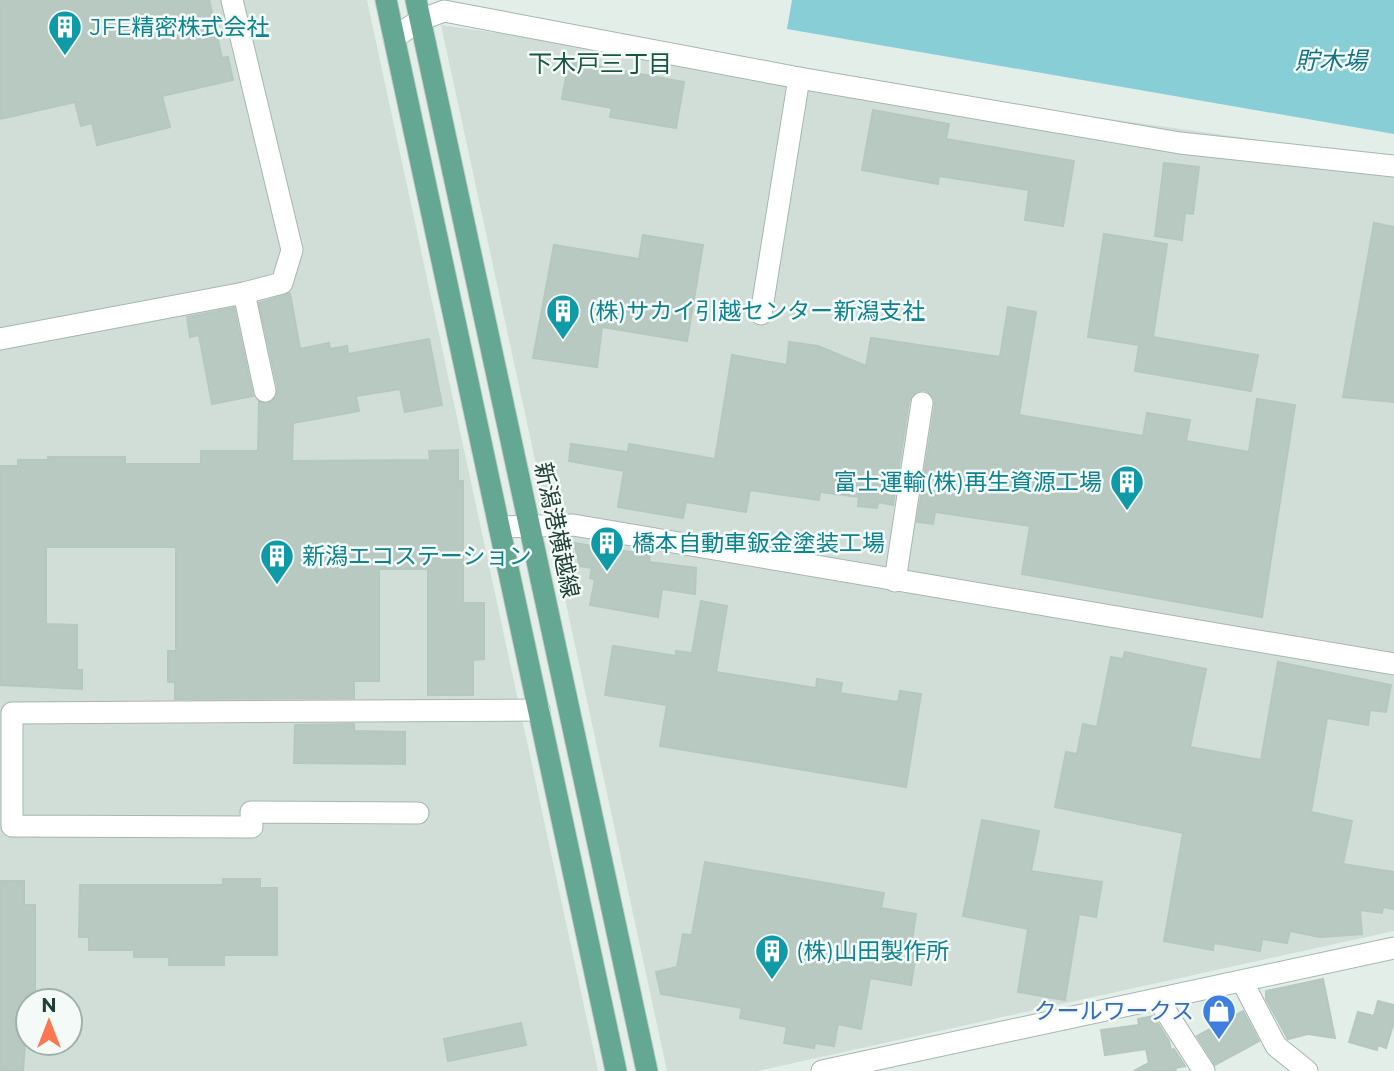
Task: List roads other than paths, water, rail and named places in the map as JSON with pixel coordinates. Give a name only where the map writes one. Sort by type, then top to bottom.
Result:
[{"type":"main road","points":[[386,0],[616,1071]]},
{"type":"main road","name":"新潟港横越線","points":[[418,10],[647,1071]]},
{"type":"street","points":[[0,339],[244,293],[282,283],[292,250],[232,0]]},
{"type":"street","points":[[394,38],[418,10],[444,11],[799,78],[1180,144],[1394,166]]},
{"type":"street","points":[[761,314],[799,78]]},
{"type":"street","points":[[244,293],[265,391]]},
{"type":"street","points":[[895,581],[922,403]]},
{"type":"street","points":[[500,527],[573,526],[1394,664]]},
{"type":"street","points":[[418,813],[251,812],[252,827],[12,826],[12,713],[539,710]]},
{"type":"street","points":[[836,1069],[1394,948]]},
{"type":"street","points":[[1242,981],[1276,1046],[1307,1071]]},
{"type":"street","points":[[1158,1001],[1204,1071]]},
{"type":"water","name":"貯木場","points":[[792,0],[1394,0],[1394,134],[787,29]]},
{"type":"place","name":"JFE精密株式会社","points":[[65,57]]},
{"type":"place","name":"(株)サカイ引越センター新潟支社","points":[[563,341]]},
{"type":"place","name":"富士運輸(株)再生資源工場","points":[[1127,512]]},
{"type":"place","name":"橋本自動車鈑金塗装工場","points":[[607,573]]},
{"type":"place","name":"新潟エコステーション","points":[[277,586]]},
{"type":"place","name":"(株)山田製作所","points":[[772,981]]},
{"type":"place","name":"クールワークス","points":[[1219,1041]]},
{"type":"district","name":"下木戸三丁目","points":[[600,64]]}]
